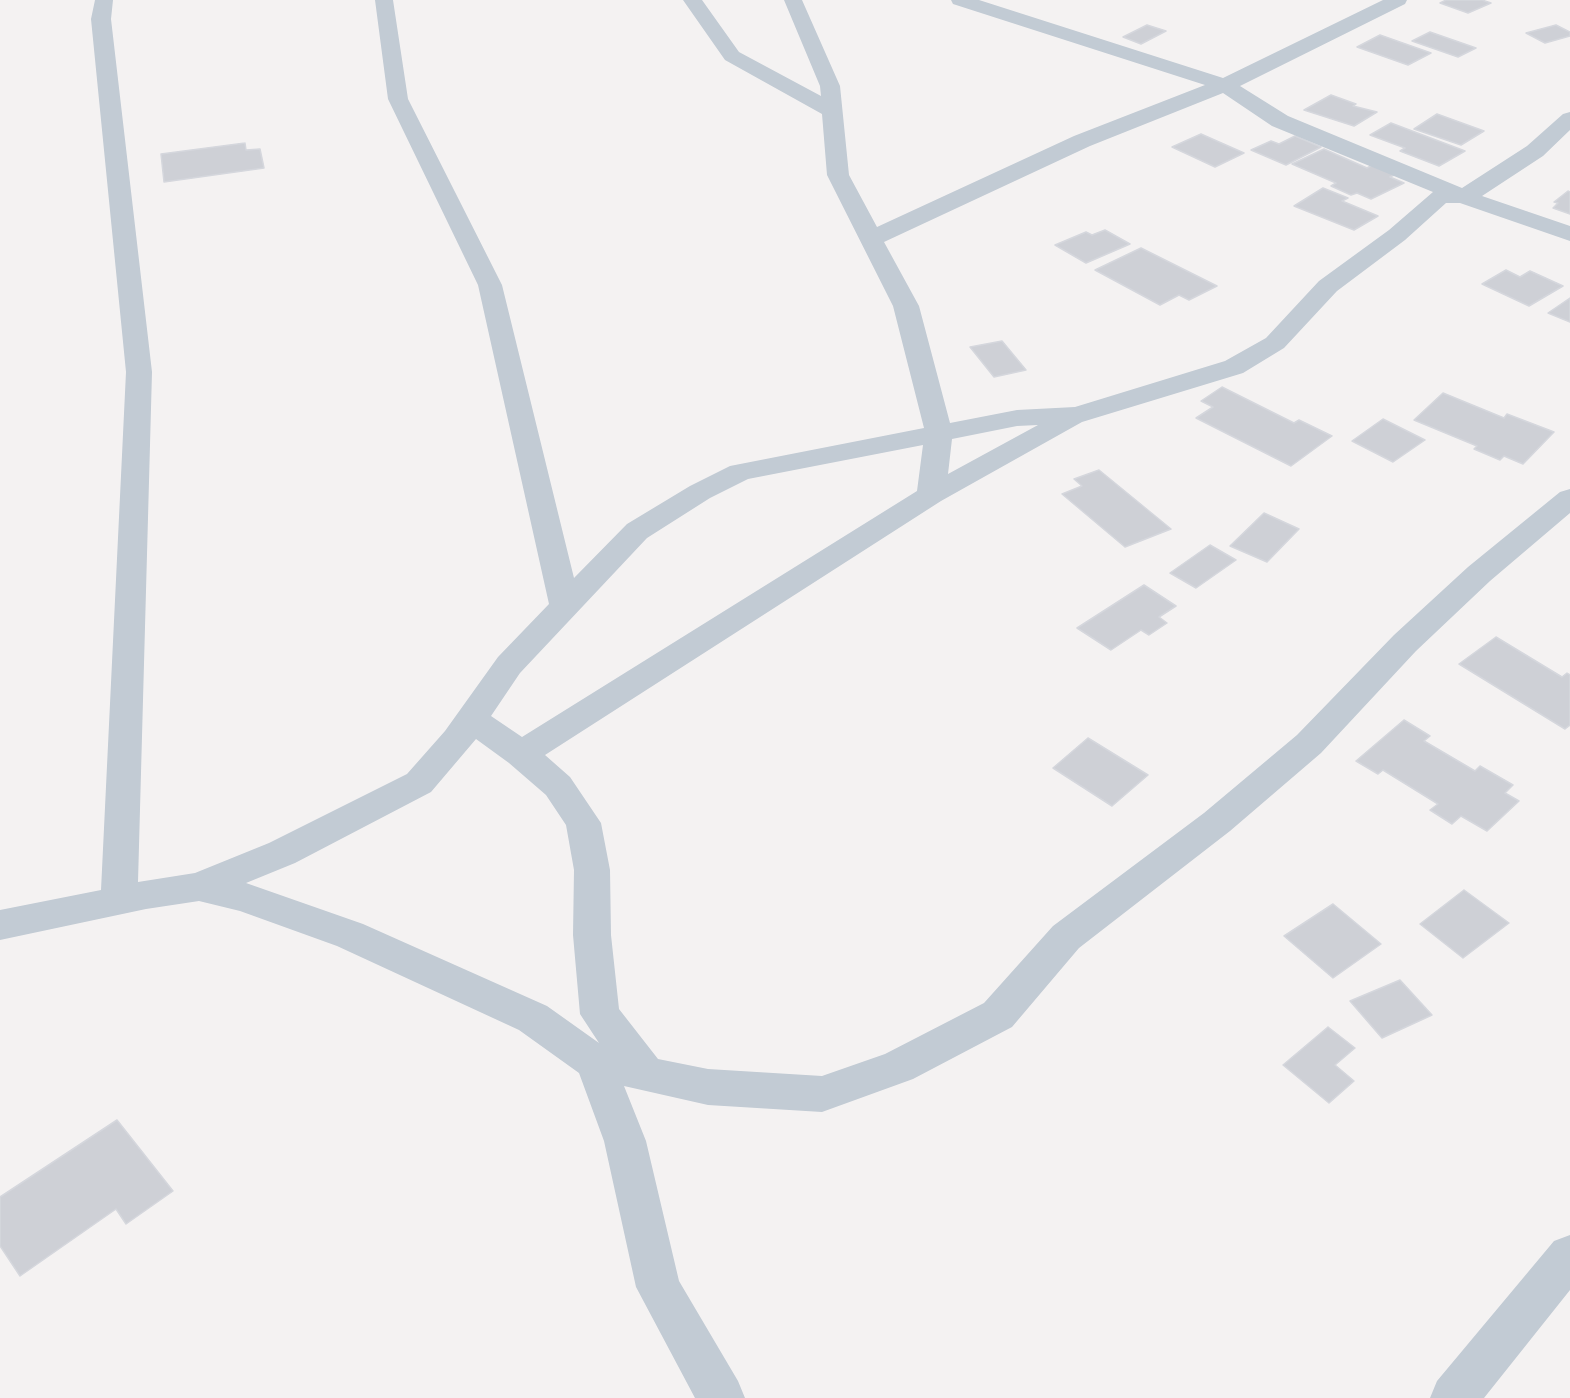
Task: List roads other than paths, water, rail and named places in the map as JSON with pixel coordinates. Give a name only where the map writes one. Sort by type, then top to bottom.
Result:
[{"type":"street","points":[[104,0],[101,19],[140,372],[119,900]]},
{"type":"street","points":[[384,0],[398,99],[490,285],[565,604]]},
{"type":"street","points":[[692,0],[732,56],[832,111]]},
{"type":"street","points":[[793,0],[830,86],[838,175],[906,306],[939,432],[931,495]]},
{"type":"street","points":[[960,0],[1225,85],[1280,121],[1464,197],[1570,234]]},
{"type":"street","points":[[871,238],[1082,141],[1225,85],[1398,0]]},
{"type":"street","points":[[1357,4],[1376,11]]},
{"type":"street","points":[[521,754],[931,495],[1077,415],[1234,367],[1275,343],[1328,285],[1397,235],[1438,198],[1449,195],[1464,197],[1535,151],[1570,118]]},
{"type":"street","points":[[0,925],[119,900],[199,887],[282,853],[419,783],[457,741],[509,665],[637,531],[700,492],[740,472],[1017,418],[1077,415]]},
{"type":"street","points":[[199,887],[244,897],[350,935],[533,1017],[595,1062],[708,1087],[822,1094],[899,1067],[998,1015],[1066,937],[1217,822],[1309,744],[1405,643],[1479,574],[1570,498]]},
{"type":"street","points":[[472,719],[521,754],[558,786],[583,823],[592,870],[592,935],[600,1014],[645,1072]]},
{"type":"street","points":[[595,1062],[625,1141],[658,1287],[721,1398]]},
{"type":"street","points":[[1454,1398],[1570,1256]]}]
